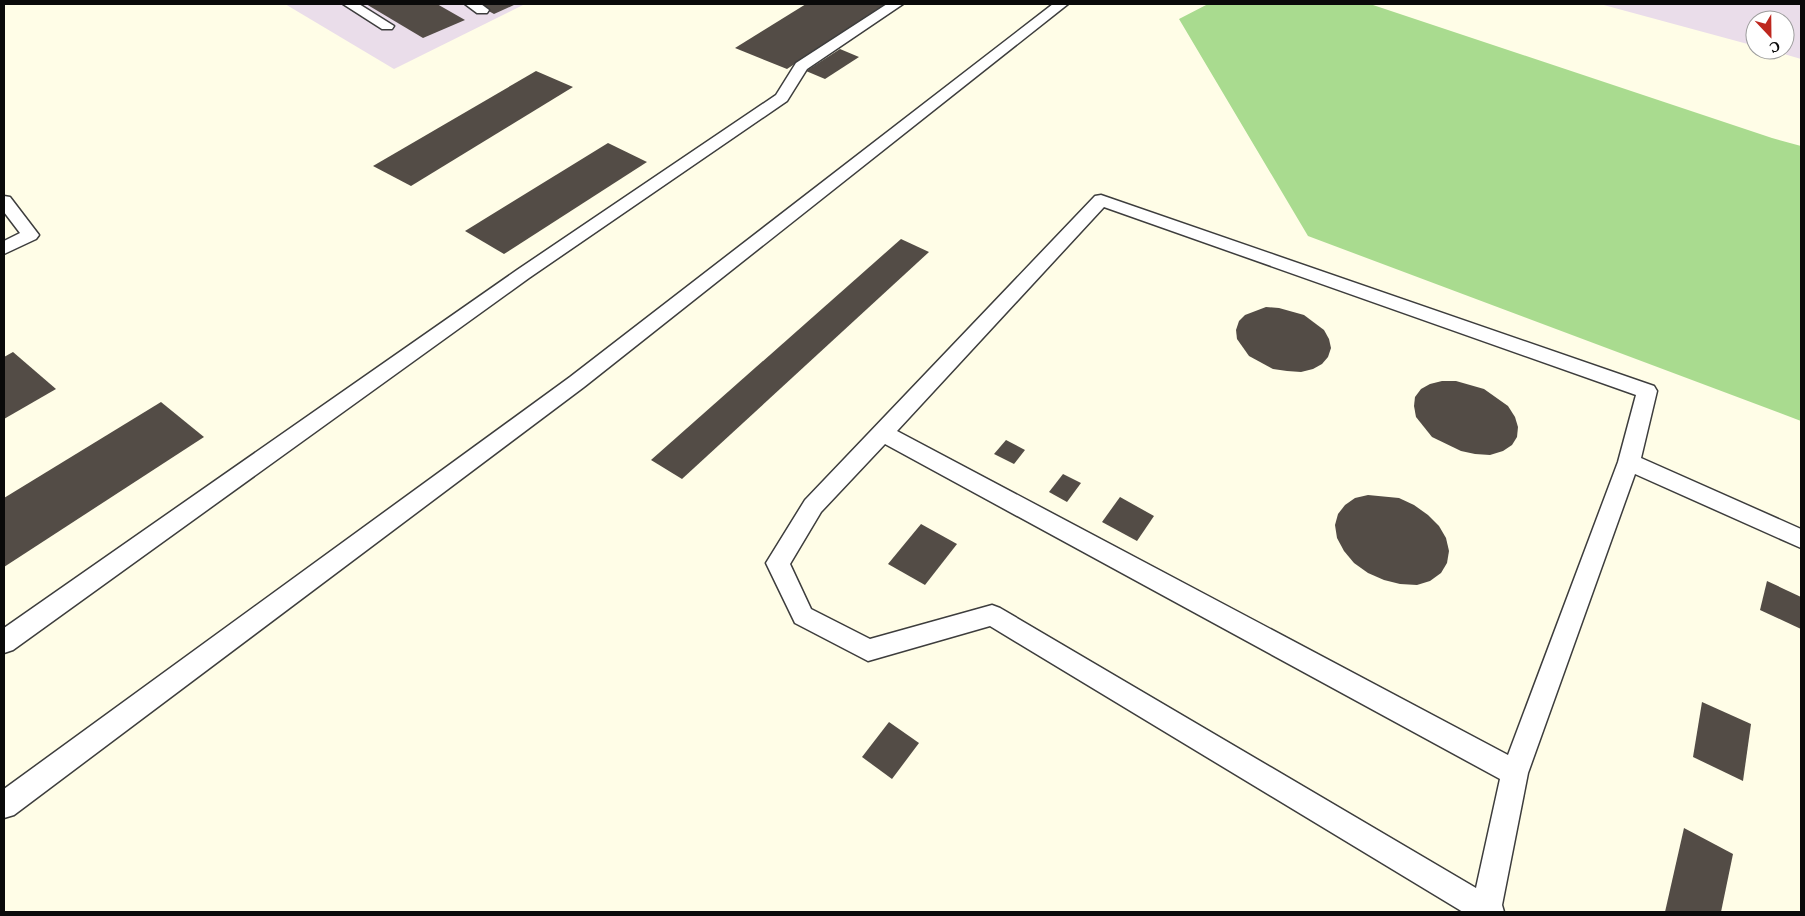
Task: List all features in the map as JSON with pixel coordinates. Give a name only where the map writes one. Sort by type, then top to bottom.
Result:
[{"type":"lane","points":[[350,4],[387,26]]},
{"type":"lane","points":[[4,642],[523,274],[782,98],[801,66],[896,4]]},
{"type":"lane","points":[[4,804],[577,382],[1061,4]]},
{"type":"lane","points":[[1101,200],[1647,391],[1629,462],[1515,773],[1488,911],[992,616],[868,650],[803,616],[778,563],[813,506],[883,433],[1101,200]]},
{"type":"lane","points":[[4,201],[30,235],[4,248]]},
{"type":"lane","points":[[883,433],[1515,773]]},
{"type":"lane","points":[[1629,462],[1801,538]]},
{"type":"shaded area","points":[[285,4],[525,4],[394,69]]},
{"type":"shaded area","points":[[1600,4],[1801,4],[1801,59],[1795,57],[1795,10],[1745,10],[1745,43]]},
{"type":"green space","points":[[1208,4],[1370,4],[1801,146],[1801,421],[1308,236],[1179,19]]},
{"type":"building","points":[[366,4],[437,4],[465,20],[423,38]]},
{"type":"building","points":[[476,4],[516,4],[494,14]]},
{"type":"building","points":[[806,4],[886,4],[787,69],[735,48]]},
{"type":"building","points":[[840,49],[859,57],[825,79],[806,71]]},
{"type":"building","points":[[536,71],[573,87],[411,186],[373,166]]},
{"type":"building","points":[[608,143],[647,162],[504,254],[465,231]]},
{"type":"building","points":[[901,239],[929,252],[682,479],[651,460]]},
{"type":"building","points":[[1266,307],[1279,308],[1304,315],[1324,330],[1331,348],[1328,357],[1322,364],[1301,372],[1287,371],[1273,369],[1249,356],[1237,339],[1236,330],[1239,321],[1245,315]]},
{"type":"building","points":[[13,352],[56,389],[4,419],[4,357]]},
{"type":"building","points":[[1442,381],[1456,381],[1484,389],[1508,406],[1515,417],[1518,427],[1517,437],[1512,445],[1503,451],[1490,455],[1475,454],[1461,451],[1432,437],[1416,417],[1415,397],[1421,389]]},
{"type":"building","points":[[161,402],[204,437],[4,567],[4,498]]},
{"type":"building","points":[[1006,440],[1025,450],[1014,464],[994,454]]},
{"type":"building","points":[[1063,474],[1081,483],[1067,502],[1049,492]]},
{"type":"building","points":[[1368,495],[1399,498],[1414,505],[1439,526],[1446,538],[1449,551],[1447,563],[1441,573],[1430,581],[1417,585],[1400,584],[1368,573],[1354,563],[1344,551],[1337,538],[1335,525],[1338,514],[1345,505],[1355,498]]},
{"type":"building","points":[[1120,497],[1154,516],[1137,541],[1102,522]]},
{"type":"building","points":[[921,524],[957,544],[925,585],[888,564]]},
{"type":"building","points":[[1767,581],[1801,597],[1801,629],[1760,610]]},
{"type":"building","points":[[1702,702],[1751,724],[1743,781],[1693,757]]},
{"type":"building","points":[[889,722],[919,743],[892,779],[862,757]]},
{"type":"building","points":[[1684,828],[1733,854],[1721,912],[1665,912]]}]
